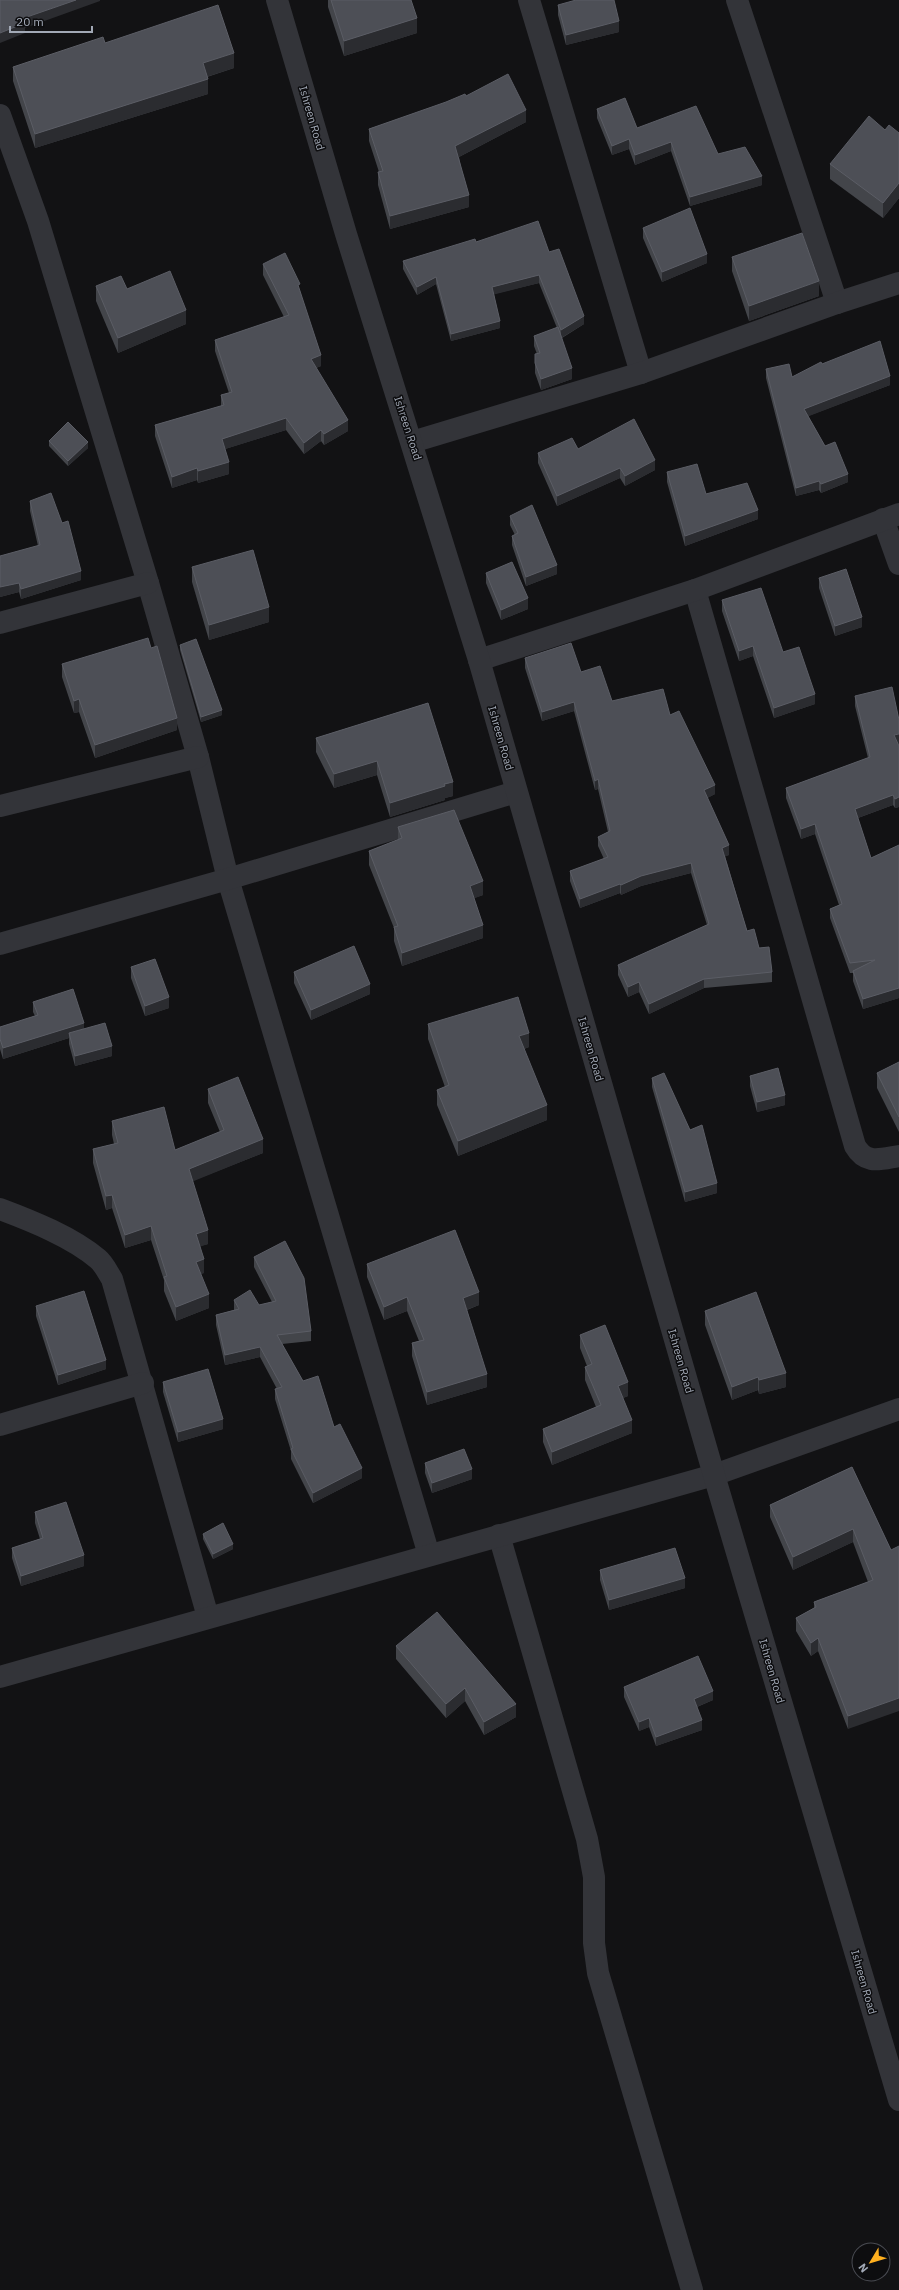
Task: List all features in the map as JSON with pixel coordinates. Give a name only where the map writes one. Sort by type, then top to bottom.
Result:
[{"type":"street","name":"Ishreen Road","points":[[277,0],[346,234],[479,660],[714,1475],[899,2100]]},
{"type":"street","points":[[529,0],[641,373]]},
{"type":"street","points":[[737,0],[837,303]]},
{"type":"street","points":[[0,115],[38,221],[148,584],[198,757],[228,879],[429,1555]]},
{"type":"street","points":[[412,442],[641,373],[837,303],[899,283]]},
{"type":"street","points":[[479,660],[695,590],[891,517],[899,564]]},
{"type":"street","points":[[0,623],[148,584]]},
{"type":"street","points":[[695,590],[855,1146],[861,1156],[869,1159],[879,1160],[899,1156]]},
{"type":"street","points":[[0,806],[198,757]]},
{"type":"street","points":[[0,944],[228,879],[516,792]]},
{"type":"street","points":[[0,1209],[40,1225],[99,1260],[112,1279],[208,1617]]},
{"type":"street","points":[[0,1425],[142,1383]]},
{"type":"street","points":[[0,1677],[714,1475],[899,1409]]},
{"type":"street","points":[[499,1535],[587,1839],[594,1877],[594,1943],[598,1972],[692,2290]]},
{"type":"building","points":[[0,0],[76,0],[24,18],[25,23],[0,33]]},
{"type":"building","points":[[331,0],[411,0],[417,18],[344,41]]},
{"type":"building","points":[[576,0],[614,0],[619,21],[566,35],[558,5]]},
{"type":"building","points":[[218,5],[234,53],[203,63],[208,79],[35,134],[13,67],[103,37],[105,43]]},
{"type":"building","points":[[508,74],[526,110],[455,146],[469,195],[390,216],[378,172],[383,171],[369,129],[465,94],[466,96]]},
{"type":"building","points":[[625,98],[637,128],[696,106],[718,154],[745,147],[762,176],[690,197],[671,142],[635,155],[629,139],[612,146],[597,109]]},
{"type":"building","points":[[869,116],[885,130],[889,125],[899,133],[899,183],[883,203],[830,164]]},
{"type":"building","points":[[690,208],[707,254],[662,272],[643,228]]},
{"type":"building","points":[[538,221],[549,252],[559,249],[584,316],[561,330],[539,275],[492,287],[500,321],[451,334],[436,277],[417,287],[403,261],[475,239],[476,242]]},
{"type":"building","points":[[802,233],[819,281],[749,306],[732,257]]},
{"type":"building","points":[[285,253],[300,284],[298,285],[321,355],[311,359],[348,420],[324,434],[321,430],[304,443],[286,418],[222,439],[229,462],[198,471],[197,468],[172,477],[155,425],[224,405],[221,395],[232,392],[215,340],[289,315],[263,264]]},
{"type":"building","points":[[170,271],[186,310],[118,338],[96,286],[121,276],[127,289]]},
{"type":"building","points":[[558,327],[572,368],[541,379],[535,363],[535,354],[540,353],[534,336]]},
{"type":"building","points":[[880,341],[890,376],[804,409],[825,446],[835,442],[848,474],[821,484],[819,481],[796,488],[766,369],[789,364],[792,377],[821,362],[822,364]]},
{"type":"building","points":[[634,419],[655,460],[625,476],[620,468],[557,496],[538,453],[572,438],[578,449]]},
{"type":"building","points":[[68,422],[88,442],[68,461],[49,441]]},
{"type":"building","points":[[697,464],[706,494],[747,483],[758,510],[685,536],[667,472]]},
{"type":"building","points":[[51,493],[62,523],[68,521],[81,571],[21,589],[19,583],[0,587],[0,556],[40,545],[30,501]]},
{"type":"building","points":[[532,505],[557,565],[526,577],[512,536],[518,533],[510,516]]},
{"type":"building","points":[[253,550],[269,607],[209,625],[192,567]]},
{"type":"building","points":[[512,562],[528,598],[501,610],[486,573]]},
{"type":"building","points":[[846,569],[862,617],[835,626],[819,578]]},
{"type":"building","points":[[761,588],[783,652],[799,647],[815,694],[774,708],[753,646],[739,651],[722,600]]},
{"type":"building","points":[[148,638],[151,648],[157,646],[177,718],[95,745],[79,699],[74,701],[62,664]]},
{"type":"building","points":[[196,639],[222,710],[201,717],[180,645]]},
{"type":"building","points":[[571,643],[581,672],[600,666],[612,701],[663,689],[670,715],[679,711],[715,785],[704,790],[729,845],[722,848],[747,931],[754,929],[759,948],[769,947],[772,972],[704,979],[649,1004],[639,982],[628,987],[618,965],[709,924],[691,863],[641,876],[621,885],[620,884],[580,899],[570,871],[608,857],[598,837],[610,831],[598,779],[595,781],[574,702],[542,712],[525,658]]},
{"type":"building","points":[[892,687],[899,720],[899,734],[894,735],[899,746],[899,797],[895,799],[893,795],[855,809],[871,858],[899,845],[899,988],[863,999],[853,971],[875,960],[850,963],[830,909],[842,904],[815,824],[801,829],[786,788],[870,757],[855,696]]},
{"type":"building","points":[[428,703],[453,782],[444,784],[445,786],[390,803],[377,761],[334,774],[316,738]]},
{"type":"building","points":[[454,810],[483,881],[470,886],[483,925],[402,953],[394,927],[398,926],[369,851],[402,838],[398,827]]},
{"type":"building","points":[[354,946],[370,984],[311,1010],[294,972]]},
{"type":"building","points":[[155,959],[169,997],[145,1006],[131,967]]},
{"type":"building","points":[[73,989],[84,1023],[3,1048],[0,1039],[0,1027],[38,1015],[33,1002]]},
{"type":"building","points":[[518,997],[529,1033],[519,1036],[547,1105],[458,1141],[437,1090],[449,1085],[428,1024]]},
{"type":"building","points":[[105,1023],[112,1046],[75,1056],[69,1033]]},
{"type":"building","points":[[899,1062],[899,1117],[877,1073]]},
{"type":"building","points":[[778,1068],[785,1095],[757,1102],[750,1076]]},
{"type":"building","points":[[664,1073],[690,1130],[702,1125],[717,1183],[685,1192],[652,1078]]},
{"type":"building","points":[[238,1077],[263,1139],[189,1169],[208,1230],[196,1234],[204,1259],[196,1262],[209,1294],[176,1307],[164,1277],[167,1276],[151,1226],[125,1235],[112,1195],[106,1196],[93,1149],[118,1143],[112,1121],[164,1107],[175,1150],[224,1130],[208,1089]]},
{"type":"building","points":[[455,1230],[479,1292],[463,1298],[487,1374],[427,1392],[412,1343],[424,1340],[407,1297],[384,1307],[367,1264]]},
{"type":"building","points":[[285,1241],[304,1278],[311,1331],[277,1335],[303,1381],[318,1376],[334,1427],[340,1424],[362,1468],[313,1493],[291,1449],[293,1448],[275,1389],[282,1387],[260,1347],[225,1355],[216,1315],[239,1309],[234,1300],[250,1290],[259,1305],[276,1301],[254,1257]]},
{"type":"building","points":[[84,1291],[106,1360],[58,1375],[36,1306]]},
{"type":"building","points":[[756,1292],[786,1373],[759,1380],[758,1377],[732,1387],[705,1311]]},
{"type":"building","points":[[605,1325],[628,1382],[618,1386],[632,1420],[552,1452],[543,1429],[601,1405],[585,1367],[592,1364],[580,1335]]},
{"type":"building","points":[[208,1369],[223,1419],[178,1432],[163,1382]]},
{"type":"building","points":[[464,1449],[472,1469],[432,1483],[425,1463]]},
{"type":"building","points":[[852,1467],[891,1550],[899,1546],[899,1698],[848,1716],[818,1638],[811,1643],[796,1618],[816,1607],[814,1602],[873,1580],[853,1529],[793,1557],[770,1505]]},
{"type":"building","points":[[66,1502],[84,1555],[21,1576],[12,1548],[43,1538],[35,1512]]},
{"type":"building","points":[[223,1523],[233,1544],[213,1554],[203,1534]]},
{"type":"building","points":[[675,1548],[685,1578],[609,1600],[600,1570]]},
{"type":"building","points":[[437,1612],[516,1704],[484,1722],[465,1688],[446,1704],[396,1646]]},
{"type":"building","points":[[698,1656],[713,1691],[694,1699],[702,1720],[656,1737],[649,1718],[639,1722],[624,1687]]}]
